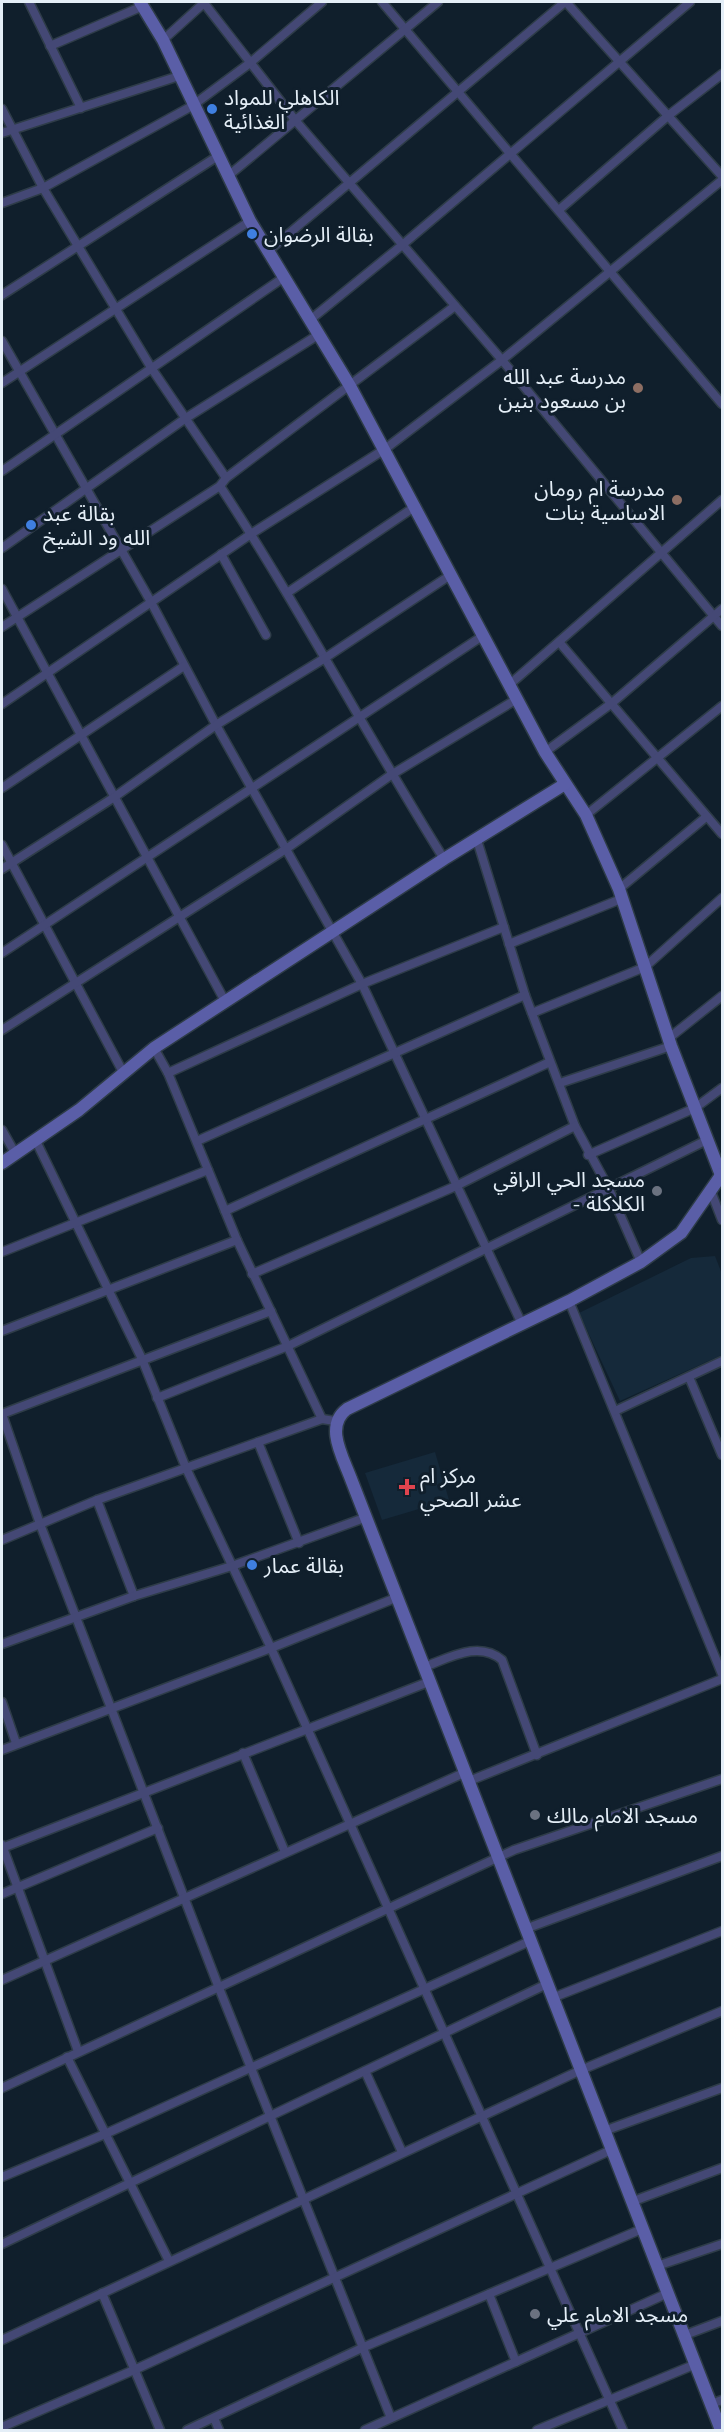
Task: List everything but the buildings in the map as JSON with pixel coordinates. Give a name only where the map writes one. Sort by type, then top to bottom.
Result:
[{"type":"street","points":[[29,2],[81,108]]},
{"type":"street","points":[[163,40],[205,2],[295,120],[401,246],[502,360],[723,626]]},
{"type":"street","points":[[2,202],[44,188],[192,105],[250,63],[322,2]]},
{"type":"street","points":[[382,2],[560,209],[723,404]]},
{"type":"street","points":[[228,176],[438,2]]},
{"type":"street","points":[[2,704],[251,534],[385,449],[502,360],[723,178],[669,115],[618,63],[565,2],[267,252]]},
{"type":"street","points":[[310,320],[690,2]]},
{"type":"street","points":[[50,46],[142,4],[163,40],[192,105],[250,221],[350,386],[416,506],[545,752],[586,815],[620,894],[670,1042],[722,1174],[681,1233],[641,1262],[569,1301],[521,1322],[346,1409],[335,1421]]},
{"type":"street","points":[[560,209],[669,115],[723,74]]},
{"type":"street","points":[[2,133],[179,76]]},
{"type":"street","points":[[2,109],[44,188],[152,369],[226,478]]},
{"type":"street","points":[[2,295],[218,156]]},
{"type":"street","points":[[2,383],[250,221]]},
{"type":"street","points":[[2,471],[283,278]]},
{"type":"street","points":[[2,627],[220,486],[226,478],[455,306]]},
{"type":"street","points":[[2,548],[186,418],[318,335]]},
{"type":"street","points":[[2,341],[151,602],[216,725],[362,984],[521,1322]]},
{"type":"street","points":[[220,486],[287,593],[391,775],[444,859]]},
{"type":"street","points":[[509,685],[723,500]]},
{"type":"street","points":[[287,593],[416,506]]},
{"type":"street","points":[[221,554],[266,635]]},
{"type":"street","points":[[2,869],[113,798],[216,725],[325,658],[452,574]]},
{"type":"street","points":[[2,589],[46,675],[226,1003]]},
{"type":"street","points":[[545,752],[612,703],[723,609]]},
{"type":"street","points":[[2,953],[484,635]]},
{"type":"street","points":[[560,643],[706,817],[723,834]]},
{"type":"street","points":[[2,788],[184,666]]},
{"type":"street","points":[[2,1029],[286,849],[391,775],[517,699]]},
{"type":"street","points":[[586,815],[723,706]]},
{"type":"street","points":[[2,1163],[79,1110],[154,1048],[444,859],[565,784]]},
{"type":"street","points":[[509,944],[620,894],[706,817]]},
{"type":"street","points":[[477,840],[525,995],[560,1083],[574,1126],[588,1155],[608,1187],[641,1262]]},
{"type":"street","points":[[2,845],[124,1074]]},
{"type":"street","points":[[532,1013],[645,967],[723,898]]},
{"type":"street","points":[[168,1073],[362,984],[504,927]]},
{"type":"street","points":[[197,1141],[525,995]]},
{"type":"street","points":[[560,1083],[670,1042],[723,996]]},
{"type":"street","points":[[154,1048],[168,1073],[252,1274],[322,1419]]},
{"type":"street","points":[[225,1211],[550,1062]]},
{"type":"street","points":[[588,1155],[695,1108],[723,1088]]},
{"type":"street","points":[[252,1274],[456,1186],[574,1126]]},
{"type":"street","points":[[2,1130],[15,1154]]},
{"type":"street","points":[[35,1139],[142,1359],[186,1468],[271,1648],[480,2117],[623,2430]]},
{"type":"street","points":[[157,1398],[288,1346],[707,1140]]},
{"type":"street","points":[[2,1252],[208,1170]]},
{"type":"street","points":[[710,1189],[723,1220]]},
{"type":"street","points":[[2,1331],[237,1240]]},
{"type":"street","points":[[569,1301],[723,1674]]},
{"type":"street","points":[[271,1311],[2,1414],[40,1524],[219,1988],[391,2418]]},
{"type":"street","points":[[615,1411],[723,1362]]},
{"type":"street","points":[[689,1377],[723,1455]]},
{"type":"street","points":[[2,1540],[97,1500],[322,1419],[335,1421]]},
{"type":"street","points":[[335,1421],[340,1448],[631,2202],[696,2364],[717,2402],[721,2430]]},
{"type":"street","points":[[258,1442],[299,1543]]},
{"type":"street","points":[[97,1500],[134,1596]]},
{"type":"street","points":[[2,1644],[134,1596],[299,1543],[367,1517]]},
{"type":"street","points":[[2,1750],[271,1648],[398,1597]]},
{"type":"street","points":[[424,1667],[484,1649],[493,1652],[502,1660],[537,1755]]},
{"type":"street","points":[[2,1980],[349,1824],[468,1776],[537,1755],[723,1679]]},
{"type":"street","points":[[78,2051],[2,1847],[431,1681]]},
{"type":"street","points":[[2,1702],[16,1743]]},
{"type":"street","points":[[243,1754],[285,1852]]},
{"type":"street","points":[[2,2088],[498,1857],[723,1779]]},
{"type":"street","points":[[2,1894],[158,1828]]},
{"type":"street","points":[[525,1929],[723,1856]]},
{"type":"street","points":[[552,1998],[723,1931]]},
{"type":"street","points":[[2,2177],[105,2134],[530,1941]]},
{"type":"street","points":[[2,2244],[130,2185],[547,1984]]},
{"type":"street","points":[[2,2340],[581,2070],[723,2011]]},
{"type":"street","points":[[67,2057],[169,2261]]},
{"type":"street","points":[[365,2071],[402,2152]]},
{"type":"street","points":[[604,2131],[723,2088]]},
{"type":"street","points":[[2,2427],[134,2370],[612,2150]]},
{"type":"street","points":[[631,2202],[723,2168]]},
{"type":"street","points":[[187,2430],[364,2347],[642,2229]]},
{"type":"street","points":[[657,2266],[723,2244]]},
{"type":"street","points":[[102,2293],[160,2430]]},
{"type":"street","points":[[365,2430],[668,2293]]},
{"type":"street","points":[[489,2294],[516,2362]]},
{"type":"street","points":[[685,2335],[723,2321]]},
{"type":"street","points":[[537,2430],[696,2364]]},
{"type":"street","points":[[214,2418],[219,2430]]},
{"type":"shaded area","points":[[715,1256],[722,1274],[722,1355],[620,1401],[579,1313],[691,1258]]},
{"type":"shaded area","name":"مركز ام عشر الصحي","points":[[435,1452],[449,1500],[382,1520],[365,1473]]},
{"type":"place","name":"الكاهلي للمواد الغذائية","points":[[212,109]]},
{"type":"place","name":"بقالة الرضوان","points":[[252,234]]},
{"type":"place","name":"مدرسة عبد الله بن مسعود بنين","points":[[638,388]]},
{"type":"place","name":"مدرسة ام رومان الاساسية بنات","points":[[677,500]]},
{"type":"place","name":"بقالة عبد الله ود الشيخ","points":[[31,525]]},
{"type":"place","name":"مسجد الحي الراقي - الكلاكلة","points":[[657,1191]]},
{"type":"place","name":"مركز ام عشر الصحي","points":[[407,1487]]},
{"type":"place","name":"بقالة عمار","points":[[252,1565]]},
{"type":"place","name":"مسجد الامام مالك","points":[[535,1815]]},
{"type":"place","name":"مسجد الامام علي","points":[[535,2314]]}]
